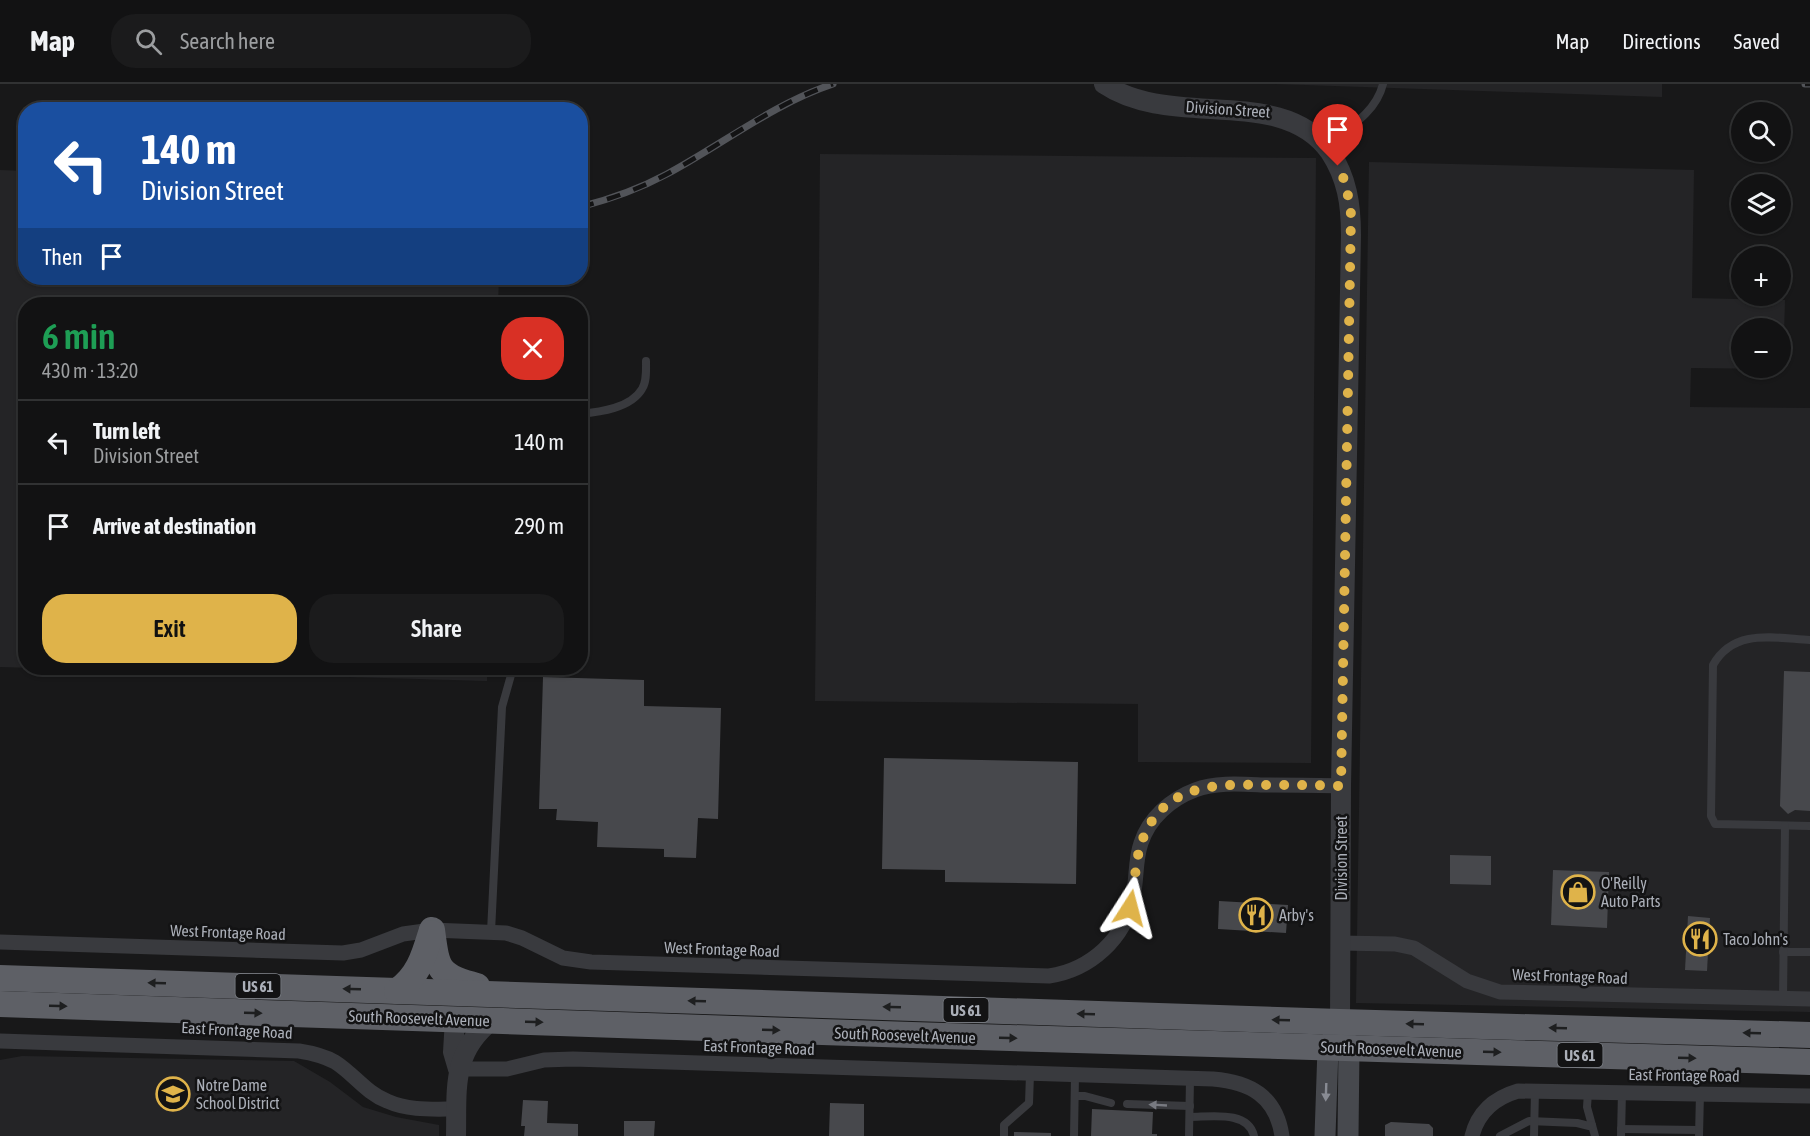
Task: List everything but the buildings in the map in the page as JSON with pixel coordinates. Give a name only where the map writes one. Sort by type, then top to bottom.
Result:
[{"type":"highway","points":[[432,930],[439,967],[451,978],[515,995]]},
{"type":"highway","points":[[397,991],[405,986],[416,972],[432,930]]},
{"type":"highway","points":[[359,1016],[410,1009],[424,1000],[429,992],[435,955]]},
{"type":"highway","name":"South Roosevelt Avenue","points":[[0,978],[1340,1022],[1810,1035]]},
{"type":"highway","points":[[455,1019],[460,1012],[473,1006],[593,998]]},
{"type":"highway","name":"South Roosevelt Avenue","points":[[0,1004],[1810,1062]]},
{"type":"main road","name":"Division Street","points":[[1325,1136],[1339,1048],[1340,1022]]},
{"type":"main road","name":"Division Street","points":[[1339,1048],[1348,1136]]},
{"type":"street","name":"Division Street","points":[[1104,84],[1125,95],[1154,103],[1264,110],[1282,114],[1306,126],[1326,145],[1346,184],[1351,214],[1341,786],[1340,1022]]},
{"type":"street","name":"West Frontage Road","points":[[0,942],[343,952],[361,950],[403,934],[432,930],[513,935],[563,958],[591,962],[1023,976],[1063,974],[1080,968],[1092,960],[1103,951],[1120,930],[1130,908],[1145,833],[1157,816],[1173,801],[1198,789],[1224,784],[1341,786]]},
{"type":"street","name":"West Frontage Road","points":[[1340,943],[1404,945],[1421,951],[1467,981],[1500,992],[1810,999]]},
{"type":"street","points":[[455,1019],[453,1052],[458,1069],[456,1136]]},
{"type":"street","points":[[458,1069],[469,1042],[491,1020]]},
{"type":"street","name":"East Frontage Road","points":[[0,1041],[299,1051],[315,1054],[335,1062],[370,1092],[386,1101],[410,1108],[457,1109]]},
{"type":"street","name":"East Frontage Road","points":[[458,1069],[507,1069],[544,1060],[573,1059],[1229,1081],[1255,1090],[1271,1106],[1282,1136]]},
{"type":"street","name":"East Frontage Road","points":[[1472,1136],[1477,1119],[1495,1100],[1518,1090],[1810,1096]]},
{"type":"lane","points":[[1326,145],[1373,107],[1383,84]]},
{"type":"lane","points":[[588,413],[607,410],[636,396],[642,389],[645,379],[646,361]]},
{"type":"lane","points":[[1810,640],[1748,637],[1719,654],[1713,665],[1711,816],[1715,824],[1810,826]]},
{"type":"lane","points":[[491,932],[502,707],[511,675]]},
{"type":"lane","points":[[1783,999],[1785,825]]},
{"type":"lane","points":[[1783,952],[1810,952]]},
{"type":"lane","points":[[1004,1136],[1004,1125],[1029,1103],[1030,1074]]},
{"type":"lane","points":[[1074,1136],[1075,1075]]},
{"type":"lane","points":[[1189,1136],[1190,1078]]},
{"type":"lane","points":[[1534,1136],[1535,1089]]},
{"type":"lane","points":[[1588,1091],[1587,1107],[1595,1136]]},
{"type":"lane","points":[[1622,1092],[1621,1132],[1699,1133],[1700,1093]]},
{"type":"lane","points":[[1075,1096],[1085,1096],[1111,1103]]},
{"type":"lane","points":[[1126,1104],[1190,1106]]},
{"type":"lane","points":[[1190,1117],[1237,1118],[1248,1124],[1254,1136]]},
{"type":"lane","points":[[1500,1136],[1529,1121],[1592,1125]]},
{"type":"shaded area","points":[[1275,84],[1662,84],[1662,97]]},
{"type":"shaded area","points":[[820,154],[1316,158],[1311,763],[1138,762],[1138,704],[815,701]]},
{"type":"shaded area","points":[[1369,162],[1694,170],[1692,298],[1731,299],[1731,306],[1785,306],[1784,318],[1731,318],[1731,368],[1691,368],[1690,407],[1810,408],[1810,1012],[1356,1003]]},
{"type":"shaded area","points":[[0,170],[18,171],[18,285],[499,285],[498,297],[18,297],[18,668],[0,667]]},
{"type":"shaded area","points":[[278,675],[487,675],[487,681]]},
{"type":"shaded area","name":"Notre Dame School District","points":[[22,1056],[294,1061],[330,1082],[363,1107],[396,1117],[439,1125],[439,1136],[0,1136],[0,1060]]},
{"type":"railway","points":[[588,205],[625,193],[656,179],[769,113],[833,84]]},
{"type":"railway","points":[[1805,84],[1810,84]]},
{"type":"place","name":"O'Reilly Auto Parts","points":[[1578,892]]},
{"type":"place","name":"Arby's","points":[[1256,915]]},
{"type":"place","name":"Taco John's","points":[[1700,939]]},
{"type":"place","name":"Notre Dame School District","points":[[173,1094]]},
{"type":"route","points":[[1130,908],[1138,858],[1145,833],[1161,811],[1184,794],[1224,784],[1341,786],[1351,214],[1349,195],[1338,166]]}]
